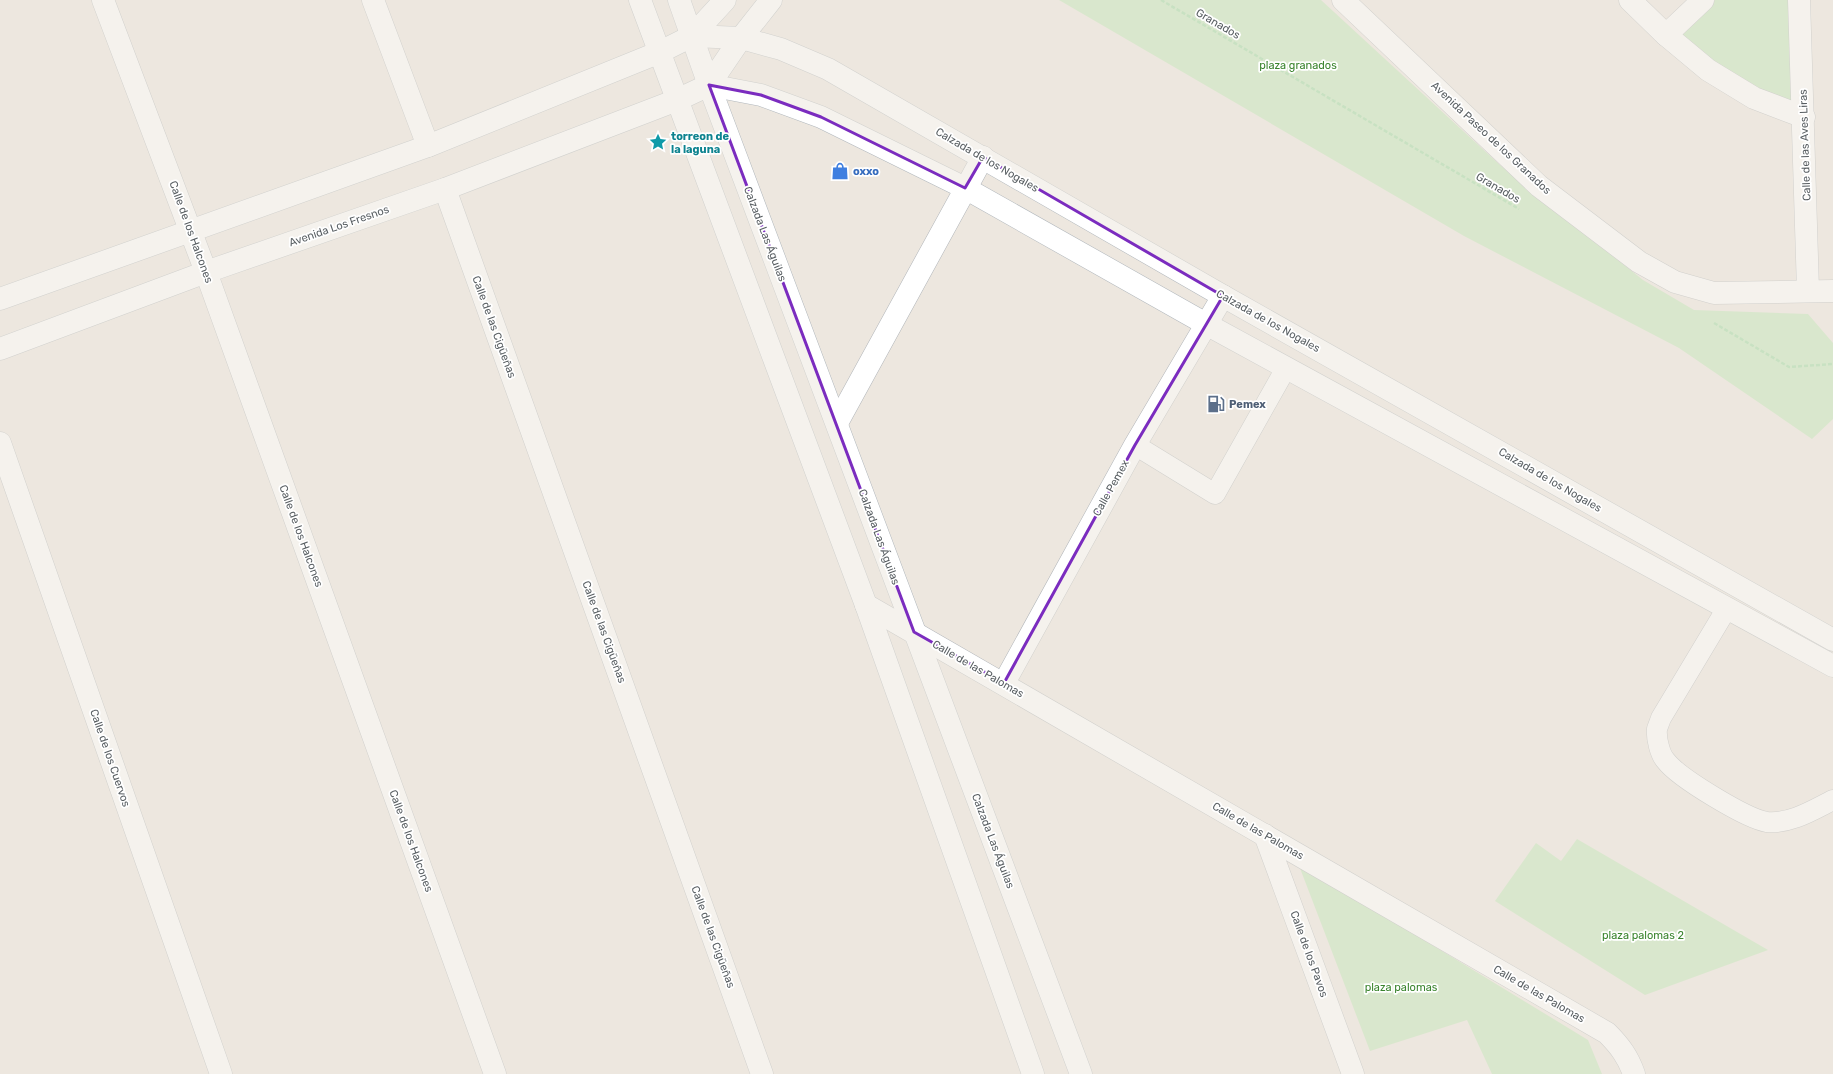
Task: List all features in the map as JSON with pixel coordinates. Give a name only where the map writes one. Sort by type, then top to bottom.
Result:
[{"type":"street","name":"Calle de los Halcones","points":[[103,0],[191,230],[495,1074]]},
{"type":"street","points":[[373,0],[428,146]]},
{"type":"street","points":[[640,0],[866,605],[1033,1074]]},
{"type":"street","name":"Calzada Las Águilas","points":[[679,0],[709,85],[1081,1074]]},
{"type":"street","points":[[0,299],[428,146],[660,52],[692,36],[725,0]]},
{"type":"street","points":[[771,0],[741,38],[709,85],[761,95],[820,117],[965,188],[1206,324],[1833,666]]},
{"type":"street","name":"Avenida Paseo de los Granados","points":[[1343,0],[1539,186],[1639,262],[1674,282],[1714,293],[1808,290],[1833,291]]},
{"type":"street","points":[[1630,0],[1666,35],[1708,70],[1748,94],[1804,117]]},
{"type":"street","points":[[1666,35],[1703,0]]},
{"type":"street","name":"Calle de las Aves Liras","points":[[1799,0],[1804,117],[1808,290]]},
{"type":"street","name":"Calzada de los Nogales","points":[[692,36],[741,38],[781,49],[828,69],[1223,296],[1833,640]]},
{"type":"street","name":"Avenida Los Fresnos","points":[[0,349],[206,272],[445,189],[677,100],[709,85]]},
{"type":"street","points":[[836,423],[983,157]]},
{"type":"street","name":"Calle de las Cigüeñas","points":[[445,189],[762,1074]]},
{"type":"street","name":"Calle Pemex","points":[[1004,683],[1135,445],[1223,296]]},
{"type":"street","name":"Calle de los Cuervos","points":[[0,443],[221,1074]]},
{"type":"street","points":[[1490,479],[1503,453]]},
{"type":"street","name":"Calle de las Palomas","points":[[866,605],[1004,683],[1607,1033],[1622,1049],[1629,1060],[1634,1074]]},
{"type":"street","points":[[1804,649],[1814,630]]},
{"type":"street","name":"Calle de los Pavos","points":[[1265,835],[1353,1074]]},
{"type":"lane","points":[[1135,445],[1215,494],[1286,368]]},
{"type":"lane","points":[[1726,608],[1661,718],[1657,730],[1659,745],[1665,761],[1681,774],[1715,797],[1757,820],[1768,822],[1788,820],[1833,800]]},
{"type":"path","name":"Granados","points":[[1160,0],[1520,210]]},
{"type":"path","points":[[1713,323],[1789,367],[1833,364]]},
{"type":"highlighted area","points":[[709,85],[761,95],[821,117],[965,188],[983,157],[1223,296],[1135,445],[1004,683],[914,632]]},
{"type":"green space","name":"plaza granados","points":[[1059,0],[1321,0],[1500,165],[1643,280],[1694,310],[1808,314],[1833,343],[1833,419],[1812,439],[1679,348],[1464,236]]},
{"type":"green space","points":[[1715,0],[1793,0],[1800,112],[1736,76],[1677,35]]},
{"type":"green space","name":"plaza palomas 2","points":[[1577,839],[1768,950],[1645,995],[1495,901],[1536,843],[1561,861]]},
{"type":"green space","name":"plaza palomas","points":[[1298,863],[1588,1040],[1602,1074],[1492,1074],[1467,1020],[1370,1051]]},
{"type":"place","name":"torreon de la laguna","points":[[658,142]]},
{"type":"place","name":"oxxo","points":[[840,171]]},
{"type":"place","name":"Pemex","points":[[1216,404]]}]
